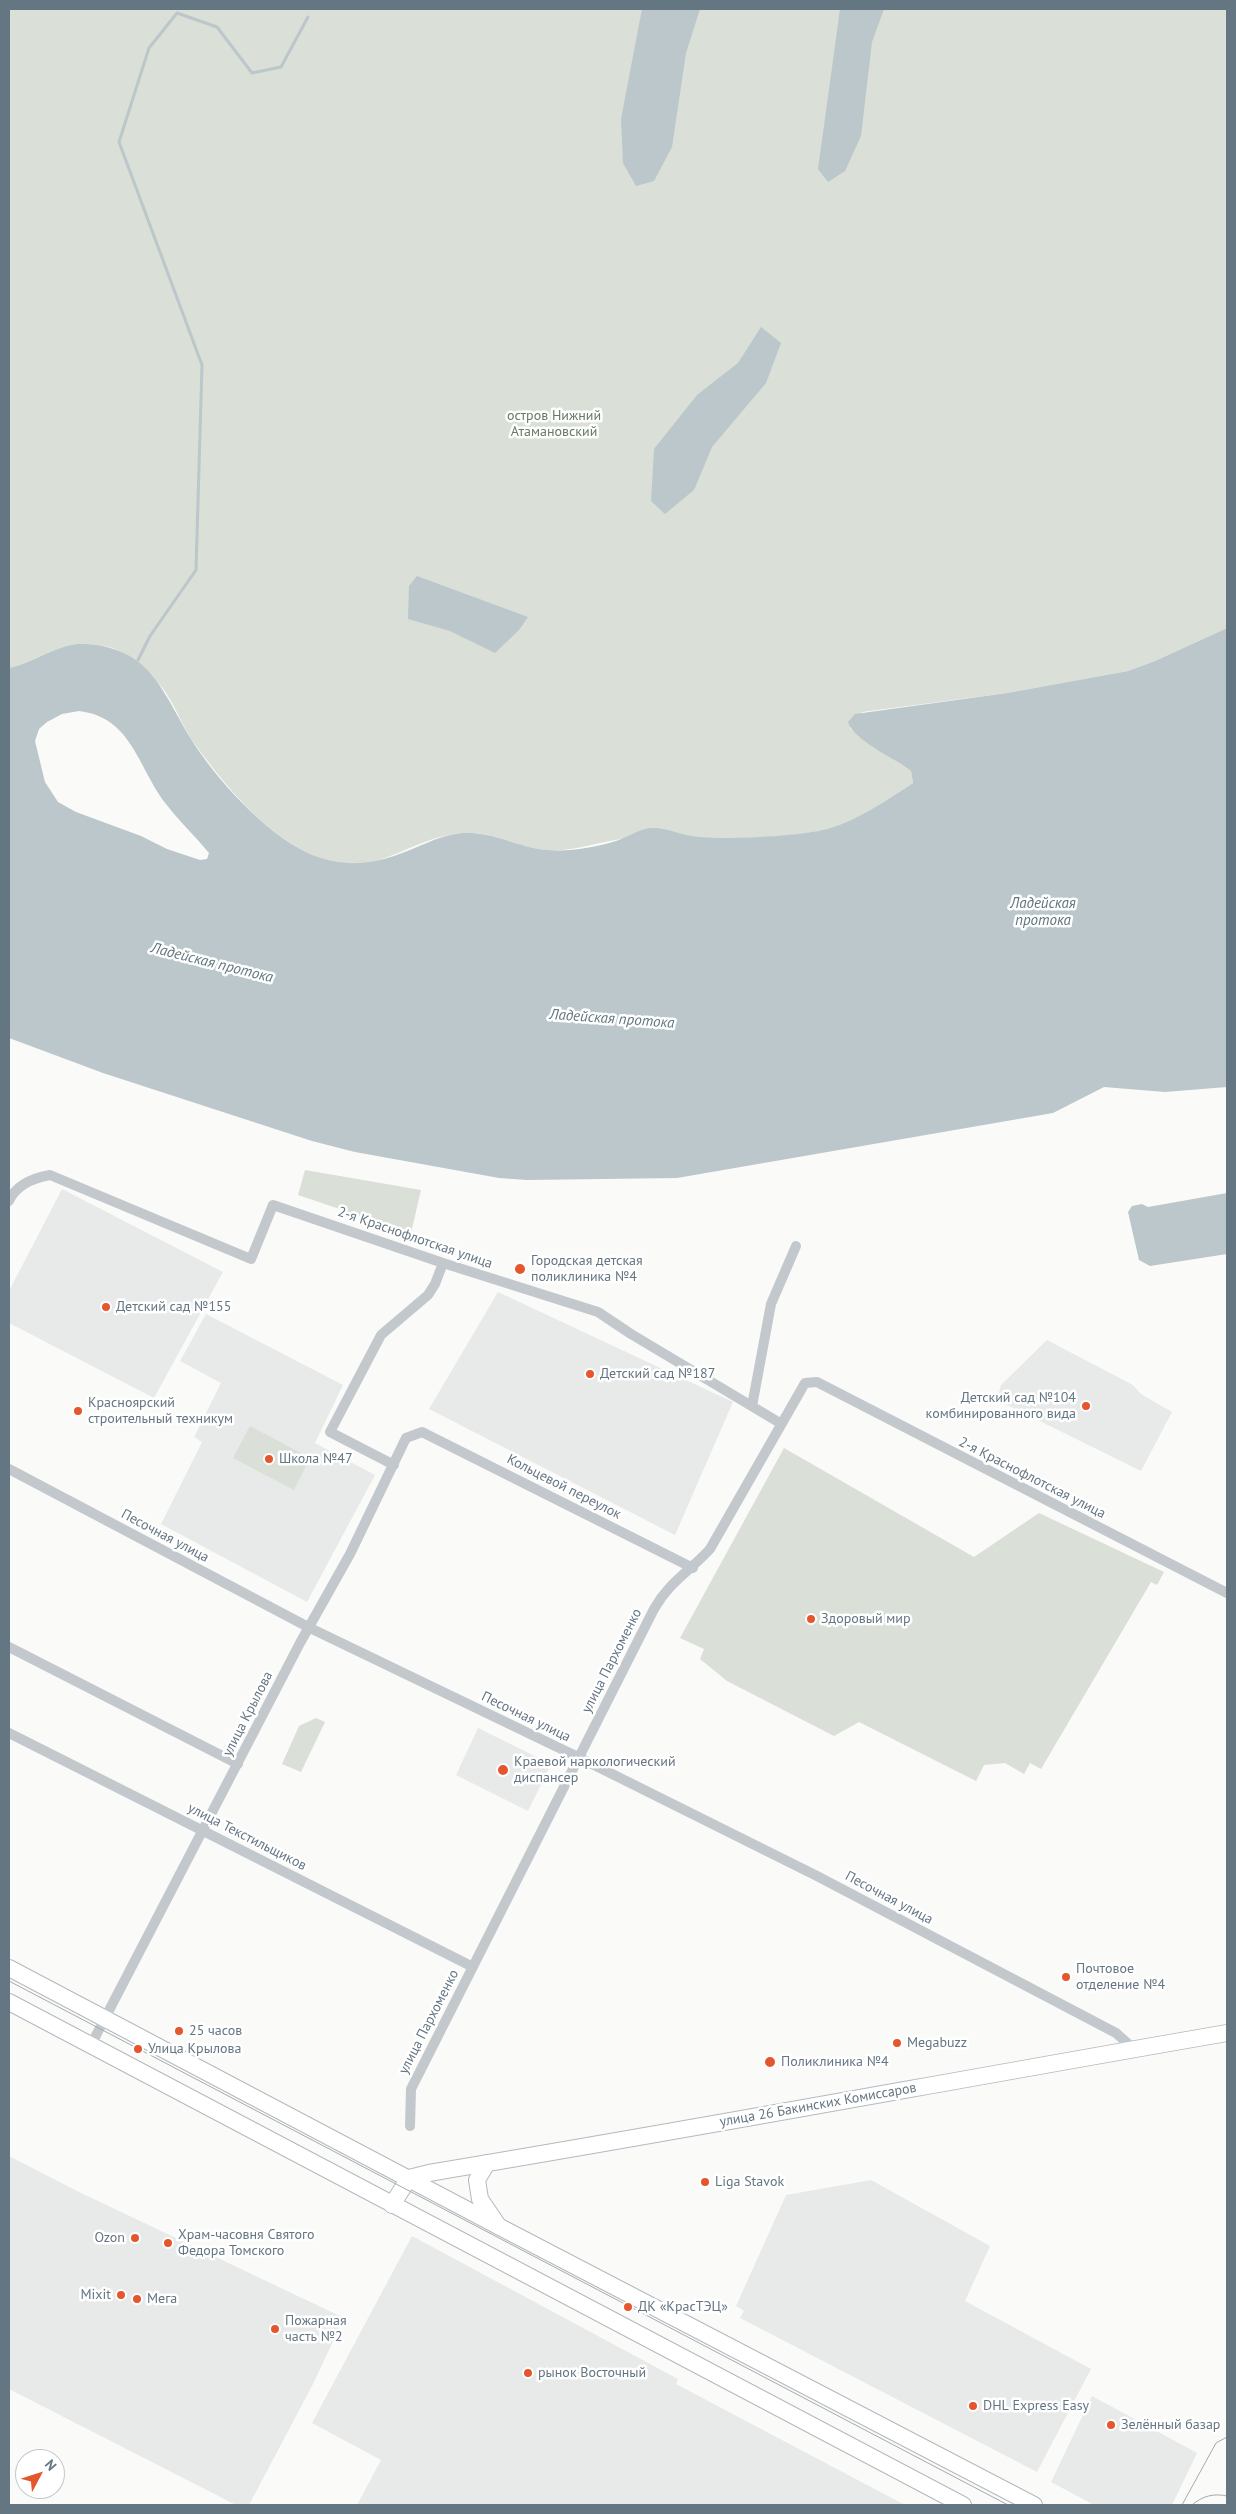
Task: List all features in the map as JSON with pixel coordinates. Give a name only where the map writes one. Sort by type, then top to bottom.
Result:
[{"type":"main road","points":[[9,1968],[498,2226],[1034,2505]]},
{"type":"main road","points":[[9,2002],[963,2505]]},
{"type":"main road","name":"улица 26 Бакинских Комиссаров","points":[[409,2178],[1227,2033]]},
{"type":"main road","points":[[487,2163],[477,2180],[480,2199],[498,2226]]},
{"type":"main road","points":[[392,2205],[409,2178]]},
{"type":"street","name":"2-я Краснофлотская улица","points":[[9,1201],[13,1193],[34,1178],[50,1175],[251,1259],[273,1205],[443,1263],[598,1312],[631,1334],[780,1423],[805,1383],[817,1382],[1227,1593]]},
{"type":"street","points":[[752,1406],[771,1304],[796,1246]]},
{"type":"street","points":[[394,1465],[330,1432],[381,1335],[428,1295],[435,1284],[443,1263]]},
{"type":"street","name":"улица Пархоменко","points":[[410,2126],[411,2089],[578,1757],[664,1592],[693,1568],[710,1549],[780,1423]]},
{"type":"street","name":"улица Крылова","points":[[91,2045],[350,1554],[406,1438],[422,1432]]},
{"type":"street","name":"Кольцевой переулок","points":[[422,1432],[693,1568]]},
{"type":"street","name":"Песочная улица","points":[[9,1468],[310,1628],[578,1757],[817,1876],[1116,2032],[1135,2050]]},
{"type":"street","points":[[9,1647],[238,1764]]},
{"type":"street","name":"улица Текстильщиков","points":[[9,1733],[473,1967]]},
{"type":"shaded area","name":"Детский сад №155","points":[[62,1189],[223,1272],[154,1398],[9,1323],[9,1291]]},
{"type":"shaded area","points":[[498,1292],[733,1402],[675,1535],[429,1409]]},
{"type":"shaded area","name":"Школа №47","points":[[206,1314],[343,1385],[315,1443],[375,1475],[307,1602],[161,1524],[202,1442],[194,1437],[221,1383],[180,1361]]},
{"type":"shaded area","name":"Детский сад №104 комбинированного вида","points":[[1047,1340],[1133,1385],[1141,1394],[1172,1412],[1141,1471],[997,1400],[1001,1385]]},
{"type":"shaded area","name":"Краевой наркологический диспансер","points":[[478,1728],[551,1764],[528,1811],[456,1775]]},
{"type":"shaded area","points":[[9,2156],[77,2191],[344,2318],[313,2384],[249,2505],[236,2505],[9,2389]]},
{"type":"shaded area","points":[[871,2180],[990,2246],[965,2301],[1091,2369],[1037,2472],[740,2318],[744,2311],[736,2306],[786,2195]]},
{"type":"shaded area","name":"рынок Восточный","points":[[412,2236],[678,2379],[676,2384],[905,2505],[357,2505],[381,2460],[312,2423]]},
{"type":"shaded area","name":"Зелённый базар","points":[[1092,2396],[1197,2453],[1172,2505],[1094,2505],[1051,2482]]},
{"type":"green space","name":"остров Нижний Атамановский","points":[[9,9],[1227,9],[1227,628],[1155,661],[1128,671],[1007,693],[862,712],[850,728],[865,741],[911,771],[913,783],[861,815],[827,829],[788,836],[631,838],[556,850],[535,849],[483,834],[461,833],[440,837],[370,862],[351,864],[331,862],[308,853],[275,832],[259,819],[231,790],[190,737],[162,688],[142,667],[128,656],[106,647],[77,644],[57,649],[9,668]]},
{"type":"green space","points":[[305,1170],[421,1190],[411,1233],[298,1195]]},
{"type":"green space","points":[[250,1426],[310,1458],[294,1490],[233,1458]]},
{"type":"green space","points":[[784,1448],[974,1557],[1039,1513],[1164,1572],[1157,1585],[1151,1582],[1041,1769],[1030,1763],[1024,1774],[1005,1763],[984,1765],[976,1781],[859,1722],[834,1736],[727,1681],[700,1659],[704,1649],[680,1638]]},
{"type":"green space","points":[[316,1718],[325,1722],[301,1772],[282,1764],[299,1726]]},
{"type":"water","points":[[642,9],[700,9],[686,53],[672,147],[654,181],[636,186],[623,163],[621,119]]},
{"type":"water","points":[[840,9],[884,9],[872,42],[861,136],[845,171],[828,182],[818,169]]},
{"type":"water","points":[[761,327],[781,343],[766,383],[712,447],[694,490],[665,514],[651,501],[654,449],[697,395],[738,363]]},
{"type":"water","points":[[417,576],[528,617],[519,630],[495,653],[450,631],[408,619],[409,586]]},
{"type":"water","name":"Ладейская протока","points":[[1227,628],[1227,1087],[1165,1092],[1104,1087],[1053,1113],[677,1178],[527,1180],[499,1178],[355,1152],[312,1141],[103,1073],[9,1038],[9,668],[57,649],[77,644],[87,644],[109,648],[126,654],[140,664],[152,675],[162,689],[201,755],[243,804],[275,832],[308,853],[329,860],[351,863],[372,862],[402,853],[436,839],[462,833],[494,837],[536,849],[574,850],[602,845],[649,828],[713,838],[781,836],[827,829],[861,815],[913,783],[911,771],[866,742],[852,729],[848,722],[855,714],[1007,693],[1128,671],[1155,661]],"holes":[[[79,711],[97,715],[111,723],[132,746],[156,790],[166,804],[209,853],[207,859],[200,860],[167,849],[141,836],[76,812],[58,802],[45,782],[35,741],[39,729],[62,714]]]},
{"type":"water","points":[[1227,1193],[1227,1254],[1150,1266],[1139,1260],[1128,1212],[1132,1206],[1142,1204],[1148,1207]]},
{"type":"waterway","points":[[138,660],[150,636],[196,570],[202,365],[119,142],[149,48],[177,13],[217,27],[252,73],[281,67],[308,17]]},
{"type":"tram line","points":[[9,1981],[1008,2505]]},
{"type":"tram line","points":[[1182,2505],[1216,2443],[1227,2437]]},
{"type":"tram line","points":[[1192,2505],[1208,2496],[1227,2496]]},
{"type":"place","name":"Городская детская поликлиника №4","points":[[520,1269]]},
{"type":"place","name":"Детский сад №155","points":[[106,1307]]},
{"type":"place","name":"Детский сад №187","points":[[590,1374]]},
{"type":"place","name":"Детский сад №104 комбинированного вида","points":[[1086,1406]]},
{"type":"place","name":"Красноярский строительный техникум","points":[[78,1411]]},
{"type":"place","name":"Школа №47","points":[[269,1459]]},
{"type":"place","name":"Здоровый мир","points":[[811,1619]]},
{"type":"place","name":"Краевой наркологический диспансер","points":[[503,1770]]},
{"type":"place","name":"Почтовое отделение №4","points":[[1066,1977]]},
{"type":"place","name":"25 часов","points":[[179,2031]]},
{"type":"place","name":"Megabuzz","points":[[897,2043]]},
{"type":"place","name":"Улица Крылова","points":[[138,2049]]},
{"type":"place","name":"Поликлиника №4","points":[[770,2062]]},
{"type":"place","name":"Liga Stavok","points":[[705,2182]]},
{"type":"place","name":"Ozon","points":[[135,2238]]},
{"type":"place","name":"Храм-часовня Святого Федора Томского","points":[[168,2243]]},
{"type":"place","name":"Mixit","points":[[121,2295]]},
{"type":"place","name":"Мега","points":[[137,2299]]},
{"type":"place","name":"ДК «КрасТЭЦ»","points":[[628,2307]]},
{"type":"place","name":"Пожарная часть №2","points":[[275,2329]]},
{"type":"place","name":"рынок Восточный","points":[[528,2373]]},
{"type":"place","name":"DHL Express Easy","points":[[973,2406]]},
{"type":"place","name":"Зелённый базар","points":[[1111,2425]]}]
